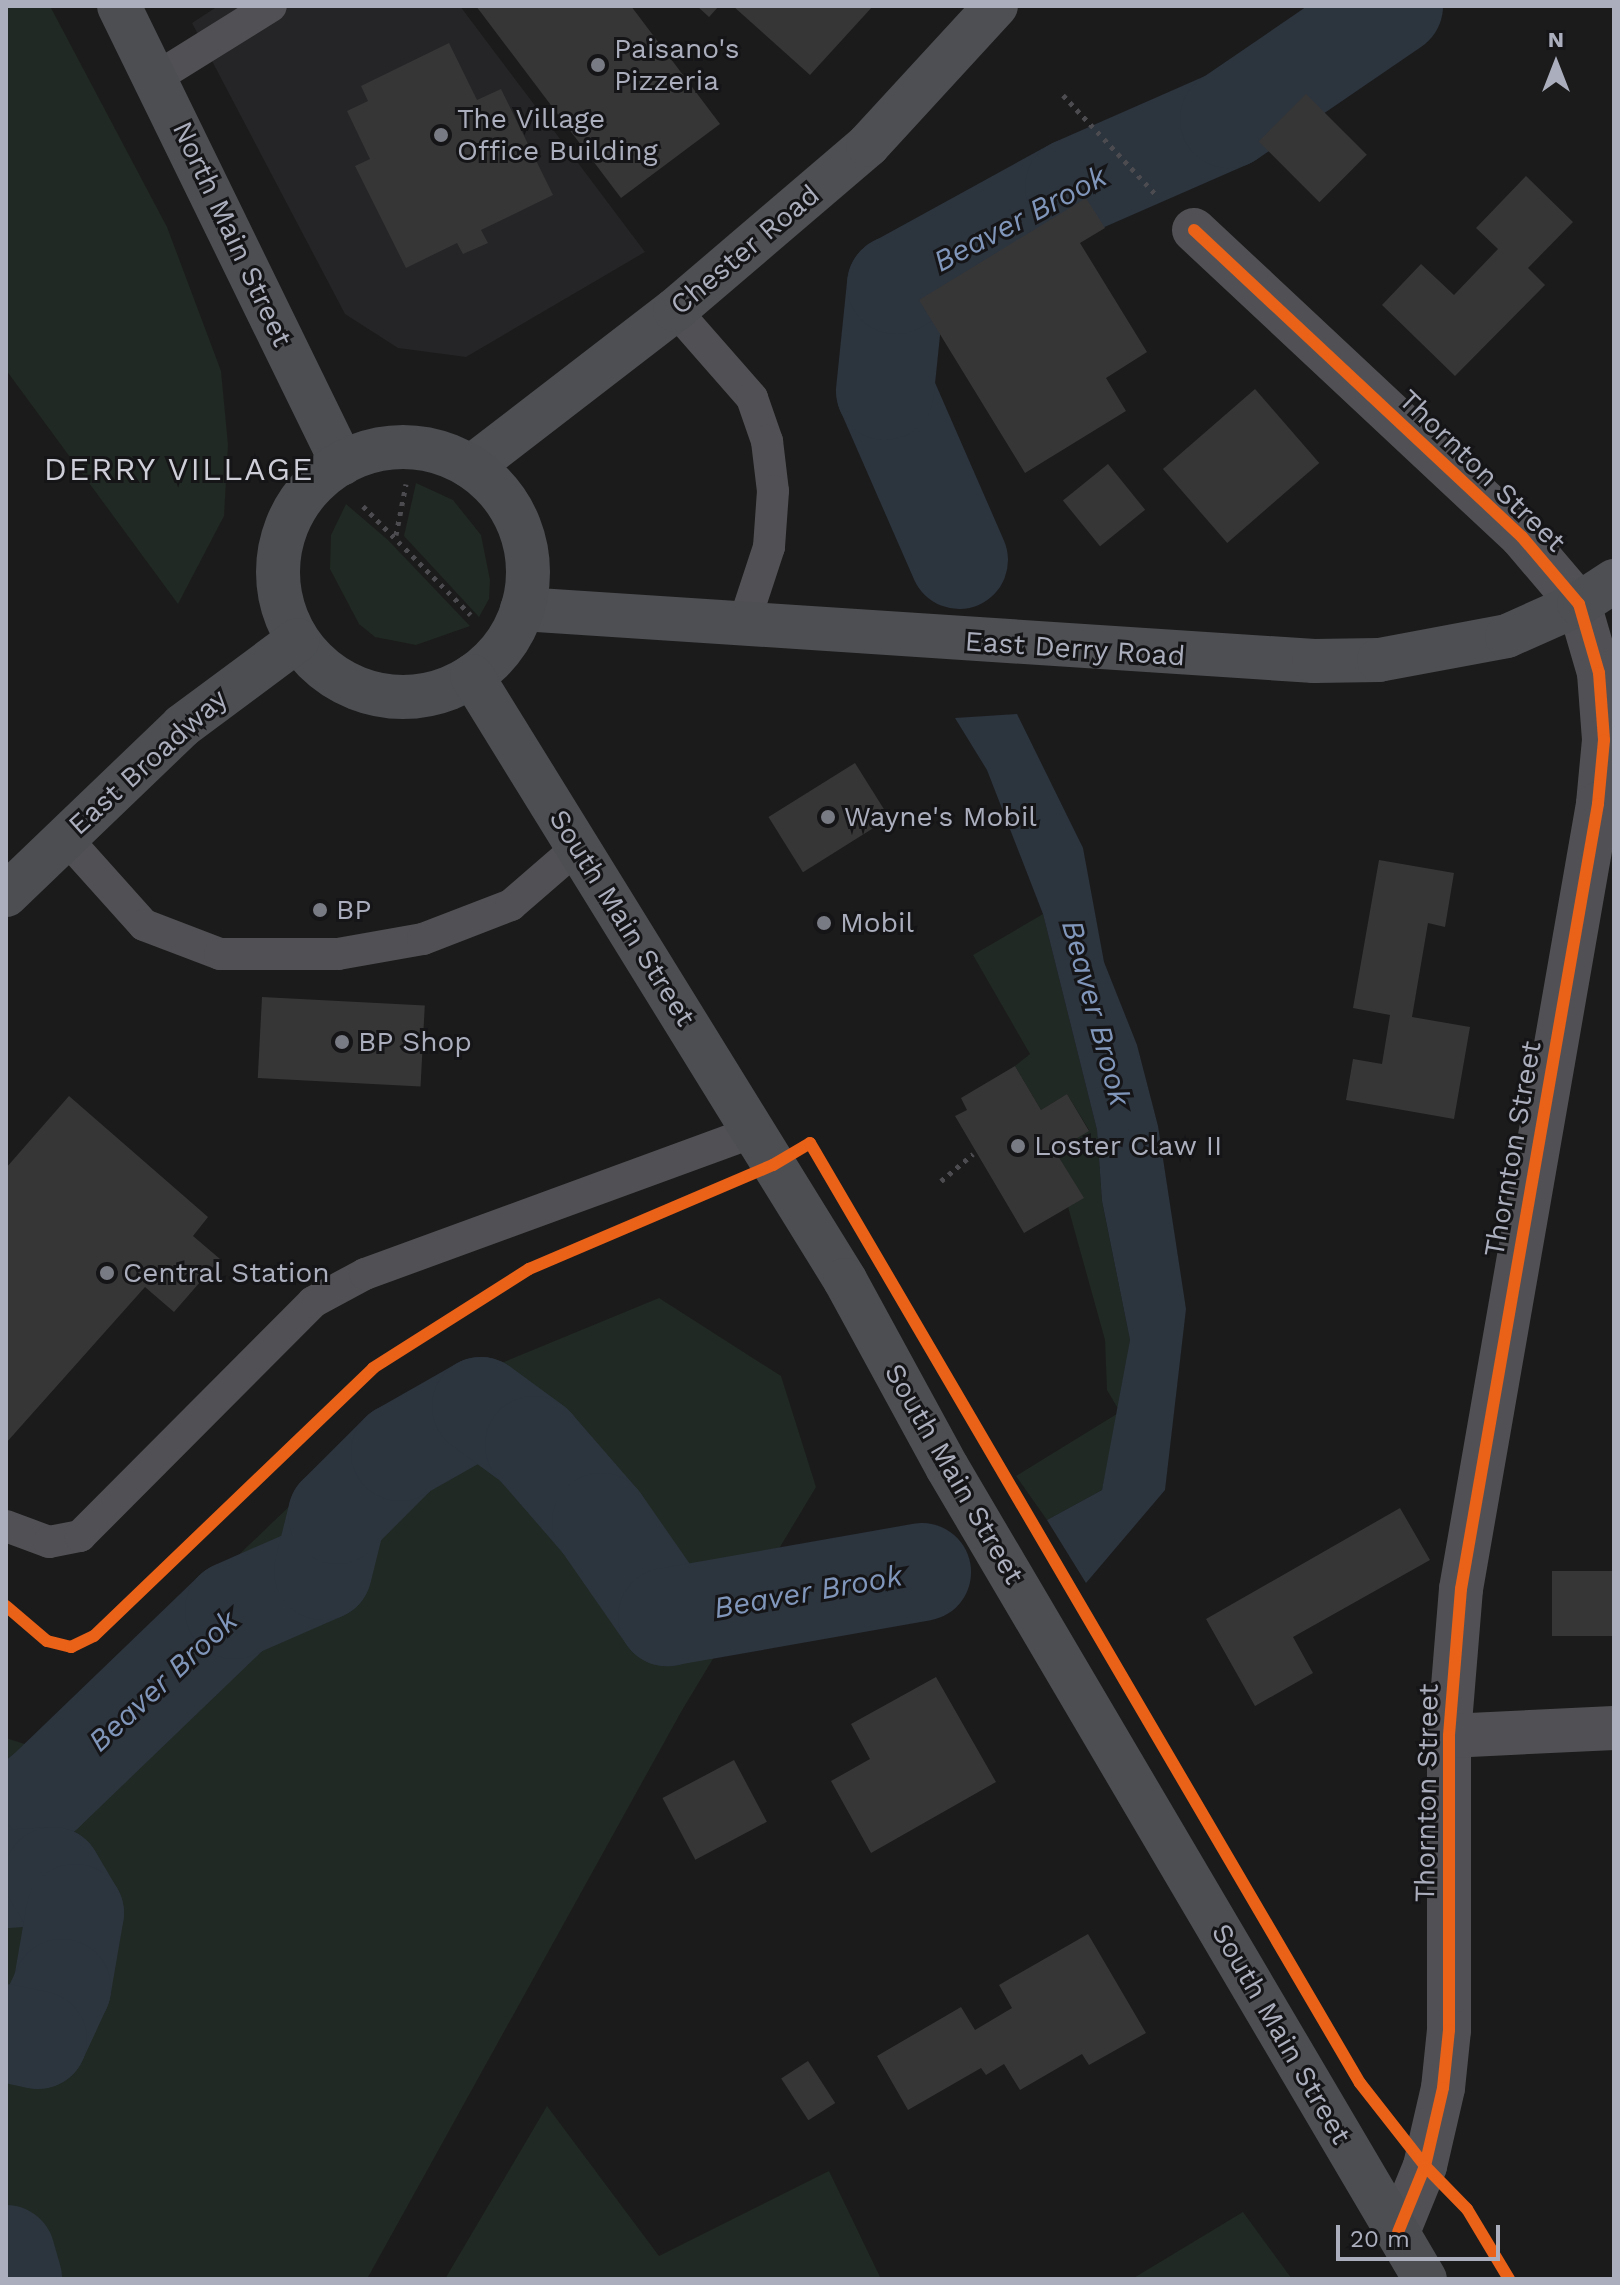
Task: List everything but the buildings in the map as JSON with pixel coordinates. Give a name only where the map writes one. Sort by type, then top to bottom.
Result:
[{"type":"main road","name":"North Main Street","points":[[119,6],[157,77],[346,479]]},
{"type":"main road","points":[[411,448],[440,452],[471,467],[501,494],[520,530],[528,569],[522,609],[504,644],[472,676],[432,693],[389,696],[328,672],[298,640],[278,588],[279,549],[292,514],[314,483],[346,479],[367,452],[411,448]]},
{"type":"main road","name":"East Broadway","points":[[6,895],[182,726],[298,640]]},
{"type":"main road","name":"South Main Street","points":[[472,676],[755,1131],[947,1467],[1425,2279]]},
{"type":"street","name":"Chester Road","points":[[471,467],[675,310],[868,145],[992,7]]},
{"type":"street","name":"Thornton Street","points":[[1194,230],[1522,537],[1596,592],[1604,740],[1598,804],[1461,1589],[1449,1736],[1447,2044],[1425,2166],[1398,2232]]},
{"type":"street","name":"East Derry Road","points":[[522,609],[743,626],[1327,661],[1449,650],[1507,636],[1596,592]]},
{"type":"street","points":[[1449,1736],[1614,1728]]},
{"type":"lane","points":[[157,77],[271,6]]},
{"type":"lane","points":[[675,310],[752,398],[767,441],[773,491],[769,547],[743,626]]},
{"type":"lane","points":[[65,837],[144,925],[220,954],[338,954],[423,939],[511,905],[578,847]]},
{"type":"lane","points":[[6,1526],[49,1542],[80,1536],[313,1302],[365,1274],[755,1131]]},
{"type":"path","points":[[1063,95],[1142,182]]},
{"type":"path","points":[[346,479],[472,616]]},
{"type":"path","points":[[396,536],[406,484]]},
{"type":"path","points":[[941,1181],[973,1154]]},
{"type":"shaded area","points":[[6,6],[50,6],[167,227],[221,371],[228,445],[224,516],[178,604],[6,370]]},
{"type":"shaded area","points":[[218,6],[460,6],[645,252],[466,357],[398,348],[345,314],[192,23]]},
{"type":"shaded area","points":[[416,483],[453,500],[481,535],[490,580],[489,599],[479,617],[404,536]]},
{"type":"shaded area","points":[[346,504],[388,540],[470,626],[416,645],[375,637],[359,624],[330,569],[331,535]]},
{"type":"shaded area","points":[[1043,914],[1097,1130],[1102,1201],[1130,1340],[1120,1412],[1107,1390],[1105,1340],[1068,1207],[1083,1198],[1055,1151],[1089,1130],[1067,1094],[1041,1110],[1015,1066],[1030,1054],[973,955]]},
{"type":"shaded area","points":[[659,1298],[781,1376],[816,1487],[681,1712],[367,2279],[6,2279],[6,1738],[37,1748],[392,1408]]},
{"type":"shaded area","points":[[1120,1412],[1102,1490],[1047,1520],[1016,1476]]},
{"type":"shaded area","points":[[547,2106],[659,2256],[829,2171],[881,2279],[445,2279]]},
{"type":"shaded area","points":[[1243,2212],[1292,2279],[1132,2279]]},
{"type":"water","points":[[1017,714],[1083,848],[1104,962],[1137,1045],[1158,1126],[1186,1309],[1165,1490],[1086,1583],[1047,1520],[1102,1490],[1130,1340],[1102,1201],[1097,1130],[1043,914],[987,770],[955,718]]},
{"type":"waterway","name":"Beaver Brook","points":[[959,560],[885,391],[896,285],[1074,187],[1229,119],[1394,6]]},
{"type":"waterway","name":"Beaver Brook","points":[[6,1822],[45,1792],[234,1610],[323,1571],[337,1515],[400,1452],[481,1406],[534,1445],[601,1522],[667,1617],[922,1572]]},
{"type":"waterway","name":"Beaver Brook","points":[[6,1879],[53,1876],[75,1913],[62,1988],[38,2040],[6,2033]]},
{"type":"waterway","name":"Beaver Brook","points":[[6,2254],[13,2279]]},
{"type":"cycle path","points":[[1194,230],[1522,537],[1579,604],[1599,673],[1604,740],[1598,804],[1461,1589],[1449,1736],[1449,2030],[1443,2088],[1425,2166],[1398,2232]]},
{"type":"cycle path","points":[[6,1606],[47,1641],[71,1647],[94,1636],[373,1368],[529,1269],[773,1165],[810,1143],[1360,2083],[1425,2166],[1467,2209],[1509,2279]]},
{"type":"place","name":"Paisano's Pizzeria","points":[[598,65]]},
{"type":"place","name":"The Village Office Building","points":[[441,135]]},
{"type":"place","name":"Wayne's Mobil","points":[[828,817]]},
{"type":"place","name":"BP","points":[[320,910]]},
{"type":"place","name":"Mobil","points":[[824,923]]},
{"type":"place","name":"BP Shop","points":[[342,1042]]},
{"type":"place","name":"Loster Claw II","points":[[1018,1146]]},
{"type":"place","name":"Central Station","points":[[107,1273]]},
{"type":"district","name":"DERRY VILLAGE","points":[[179,469]]}]
